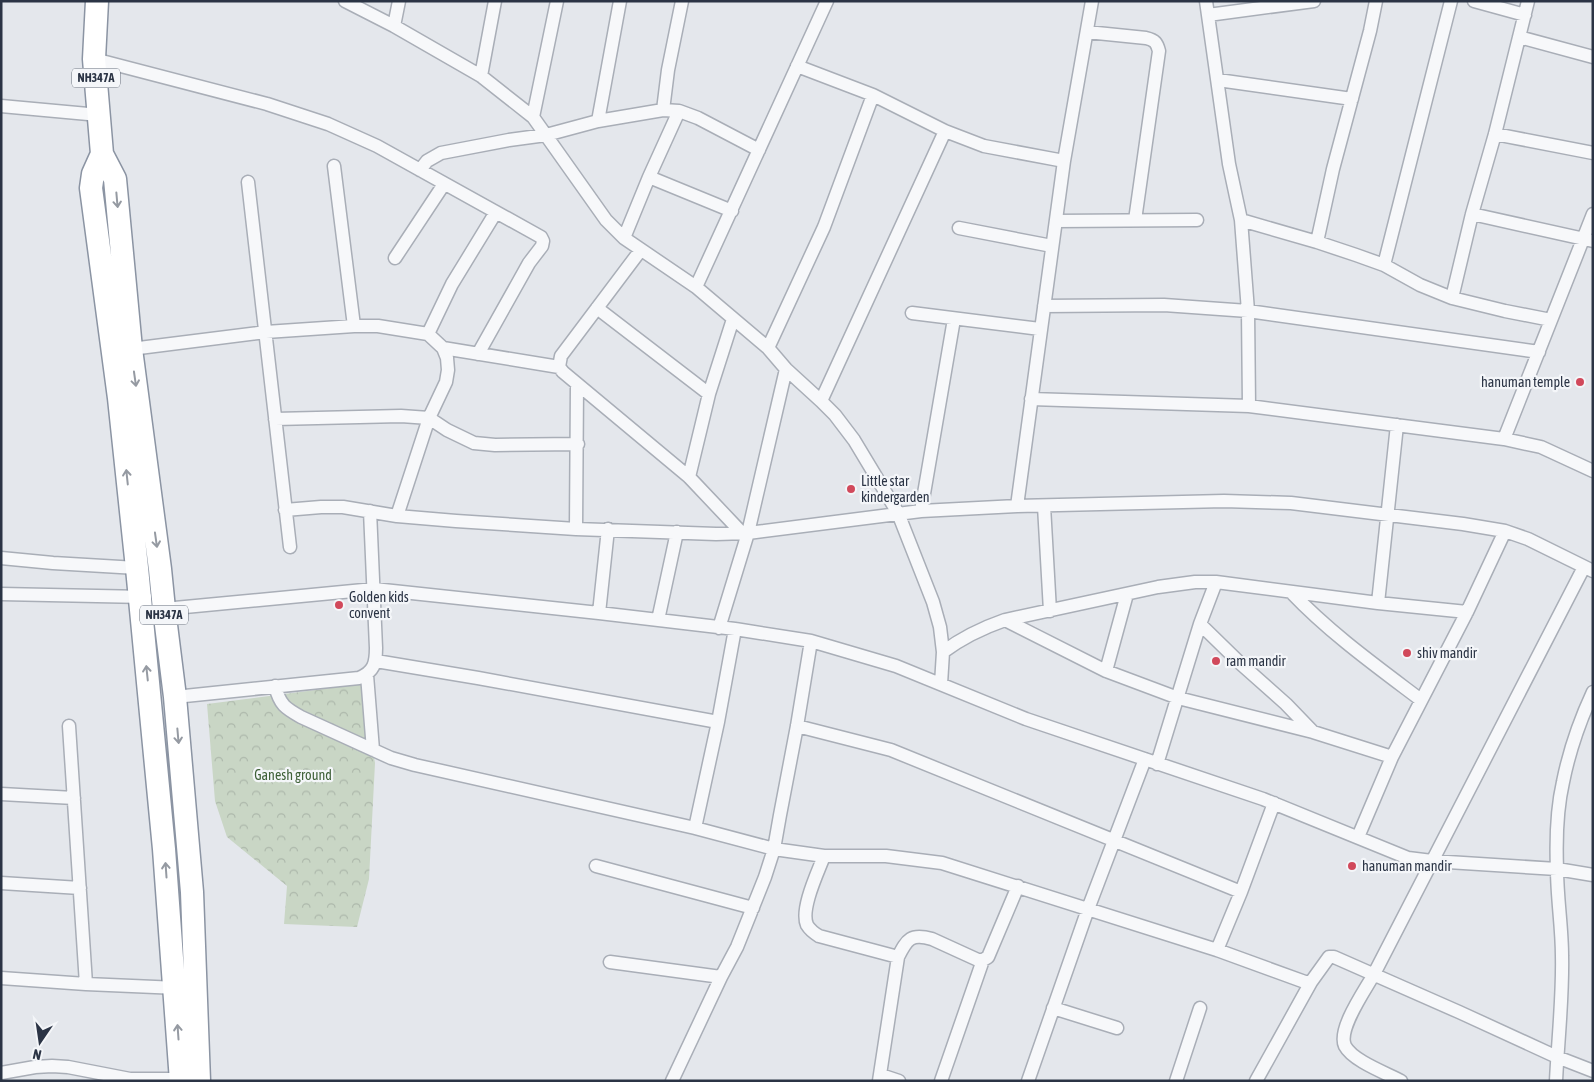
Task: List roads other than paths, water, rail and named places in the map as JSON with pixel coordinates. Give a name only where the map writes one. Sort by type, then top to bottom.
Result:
[{"type":"highway","name":"NH347A","points":[[97,1],[94,59],[102,154],[115,180],[131,349],[160,569],[174,697],[192,892],[185,989],[187,1080]]},
{"type":"highway","name":"NH347A","points":[[102,154],[93,174],[91,188],[119,398],[164,849],[185,989]]},
{"type":"street","points":[[345,1],[394,26],[481,76],[533,117],[606,220],[624,238],[696,287],[768,348],[786,370],[821,401],[854,440],[898,513],[933,602],[940,627],[943,652],[940,684]]},
{"type":"street","points":[[394,26],[399,1]]},
{"type":"street","points":[[481,76],[495,1]]},
{"type":"street","points":[[533,117],[557,1]]},
{"type":"street","points":[[598,121],[620,1]]},
{"type":"street","points":[[663,110],[671,53],[682,1]]},
{"type":"street","points":[[696,287],[827,1]]},
{"type":"street","points":[[1017,506],[1064,161],[1092,1]]},
{"type":"street","points":[[1206,1],[1229,164],[1241,220],[1248,310],[1249,406]]},
{"type":"street","points":[[1208,15],[1314,1]]},
{"type":"street","points":[[1317,242],[1333,169],[1376,1]]},
{"type":"street","points":[[1384,265],[1451,1]]},
{"type":"street","points":[[1474,1],[1525,15]]},
{"type":"street","points":[[1452,298],[1528,1]]},
{"type":"street","points":[[1087,32],[1146,38],[1153,40],[1157,44],[1159,51],[1135,220]]},
{"type":"street","points":[[1519,37],[1593,57]]},
{"type":"street","points":[[94,59],[267,104],[328,124],[377,146],[541,237],[543,241],[542,246],[529,263],[478,354]]},
{"type":"street","points":[[797,66],[873,96],[945,131],[984,146],[1064,161]]},
{"type":"street","points":[[1218,80],[1352,99]]},
{"type":"street","points":[[768,348],[824,227],[873,96]]},
{"type":"street","points":[[1,106],[99,115]]},
{"type":"street","points":[[420,170],[427,161],[441,152],[546,135],[598,121],[663,110],[678,111],[698,118],[759,150]]},
{"type":"street","points":[[624,238],[678,111]]},
{"type":"street","points":[[821,401],[945,131]]},
{"type":"street","points":[[1495,134],[1593,153]]},
{"type":"street","points":[[334,166],[354,326]]},
{"type":"street","points":[[649,177],[732,211]]},
{"type":"street","points":[[248,182],[290,547]]},
{"type":"street","points":[[395,258],[444,184]]},
{"type":"street","points":[[428,334],[452,284],[496,212]]},
{"type":"street","points":[[1472,214],[1588,240]]},
{"type":"street","points":[[1504,439],[1551,320],[1588,240],[1593,214]]},
{"type":"street","points":[[1056,221],[1196,220]]},
{"type":"street","points":[[1241,220],[1317,242],[1384,265],[1420,286],[1452,298],[1551,320]]},
{"type":"street","points":[[959,228],[1052,246]]},
{"type":"street","points":[[640,250],[561,356],[560,367],[577,384],[690,477],[745,533]]},
{"type":"street","points":[[1044,306],[1164,305],[1248,310],[1539,352]]},
{"type":"street","points":[[597,308],[709,394]]},
{"type":"street","points":[[912,313],[1040,329]]},
{"type":"street","points":[[690,477],[709,394],[733,319]]},
{"type":"street","points":[[920,511],[954,319]]},
{"type":"street","points":[[131,349],[266,332],[354,326],[378,326],[428,334],[443,348],[447,358],[446,382],[429,418],[397,516]]},
{"type":"street","points":[[443,348],[560,367]]},
{"type":"street","points":[[719,628],[786,370]]},
{"type":"street","points":[[576,529],[577,384]]},
{"type":"street","points":[[1031,399],[1249,406],[1504,439],[1541,447],[1593,471]]},
{"type":"street","points":[[275,419],[401,416],[429,418],[447,430],[474,443],[495,445],[578,444]]},
{"type":"street","points":[[1378,603],[1396,425]]},
{"type":"street","points":[[285,510],[343,506],[397,516],[576,529],[716,534],[745,533],[920,511],[1017,506],[1224,501],[1291,503],[1387,514],[1505,531],[1528,539],[1588,569],[1349,1018],[1344,1041],[1351,1054],[1401,1081]]},
{"type":"street","points":[[1044,506],[1050,611]]},
{"type":"street","points":[[174,697],[359,678],[366,675],[376,661],[370,511]]},
{"type":"street","points":[[599,613],[608,529]]},
{"type":"street","points":[[1358,837],[1392,756],[1467,612],[1505,531]]},
{"type":"street","points":[[658,620],[677,532]]},
{"type":"street","points":[[1,558],[137,568]]},
{"type":"street","points":[[943,652],[961,638],[1005,620],[1158,587],[1195,582],[1216,582],[1378,603],[1467,612]]},
{"type":"street","points":[[1028,1081],[1113,841],[1178,698],[1200,624],[1216,582]]},
{"type":"street","points":[[1,594],[140,597],[163,604],[374,589],[658,620],[810,641],[896,666],[1026,719],[1274,803],[1408,858],[1557,869],[1593,875]]},
{"type":"street","points":[[1291,592],[1320,622],[1421,700]]},
{"type":"street","points":[[1106,671],[1127,594]]},
{"type":"street","points":[[1005,620],[1106,671],[1178,698],[1313,732],[1392,756]]},
{"type":"street","points":[[1200,624],[1286,704],[1313,732]]},
{"type":"street","points":[[695,828],[718,722],[735,630]]},
{"type":"street","points":[[672,1081],[737,947],[754,908],[774,849],[797,726],[810,641]]},
{"type":"street","points":[[376,661],[718,722]]},
{"type":"street","points":[[366,675],[373,750]]},
{"type":"street","points":[[276,686],[279,700],[288,710],[391,758],[415,765],[695,828],[774,849],[824,856],[886,856],[942,863],[1217,950],[1305,982],[1311,982]]},
{"type":"street","points":[[1556,1081],[1562,969],[1562,928],[1557,869],[1559,808],[1563,782],[1584,714],[1593,692]]},
{"type":"street","points":[[70,726],[86,984]]},
{"type":"street","points":[[797,726],[891,750],[1241,892]]},
{"type":"street","points":[[1,794],[74,798]]},
{"type":"street","points":[[1217,950],[1274,803]]},
{"type":"street","points":[[824,856],[806,908],[807,924],[812,931],[819,936],[898,957]]},
{"type":"street","points":[[596,866],[754,908]]},
{"type":"street","points":[[1,883],[80,888]]},
{"type":"street","points":[[900,1081],[880,1078],[898,957],[905,944],[911,938],[917,936],[932,938],[978,960],[983,960],[988,957],[1018,886]]},
{"type":"street","points":[[1256,1081],[1311,982],[1329,957],[1334,957],[1374,974],[1593,1072]]},
{"type":"street","points":[[940,1081],[983,960]]},
{"type":"street","points":[[610,962],[721,977]]},
{"type":"street","points":[[1,978],[185,989]]},
{"type":"street","points":[[1053,1008],[1117,1028]]},
{"type":"street","points":[[1176,1081],[1200,1008]]},
{"type":"street","points":[[1,1072],[52,1066],[118,1078],[187,1080]]},
{"type":"place","name":"hanuman temple","points":[[1580,382]]},
{"type":"place","name":"Little star kindergarden","points":[[851,489]]},
{"type":"place","name":"Golden kids convent","points":[[339,605]]},
{"type":"place","name":"shiv mandir","points":[[1407,653]]},
{"type":"place","name":"ram mandir","points":[[1216,661]]},
{"type":"place","name":"hanuman mandir","points":[[1352,866]]},
{"type":"park label","name":"Ganesh ground","points":[[293,775]]}]
